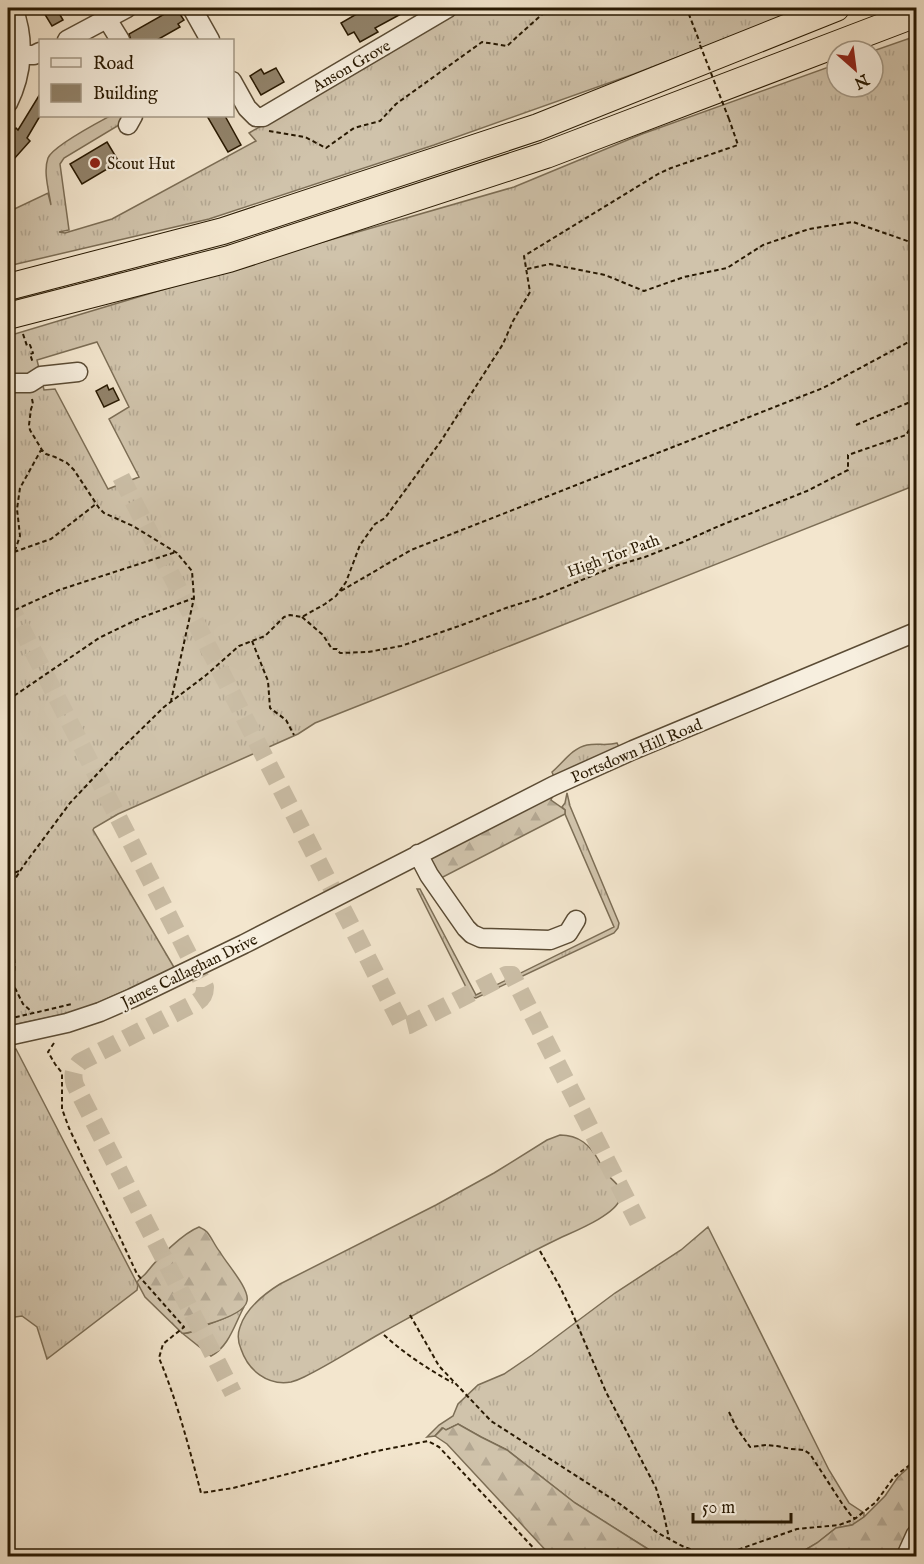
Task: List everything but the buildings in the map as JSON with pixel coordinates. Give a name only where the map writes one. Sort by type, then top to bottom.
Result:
[{"type":"highway","points":[[8,287],[223,231],[538,127],[836,8]]},
{"type":"highway","points":[[15,325],[229,259],[546,155],[916,14]]},
{"type":"street","points":[[8,103],[16,85],[21,55],[18,21],[13,8]]},
{"type":"street","points":[[69,39],[127,8]]},
{"type":"street","points":[[192,8],[209,39]]},
{"type":"street","name":"Anson Grove","points":[[254,115],[263,117],[448,8]]},
{"type":"street","points":[[107,18],[119,39]]},
{"type":"street","points":[[21,55],[39,52]]},
{"type":"street","points":[[234,85],[247,108],[254,115]]},
{"type":"street","points":[[8,383],[30,383],[41,376],[78,372]]},
{"type":"street","name":"Portsdown Hill Road","points":[[363,882],[553,786],[633,750],[916,632]]},
{"type":"street","points":[[418,854],[429,875],[466,927],[476,937],[550,940],[568,933],[576,920]]},
{"type":"street","name":"James Callaghan Drive","points":[[8,1036],[68,1023],[111,1007],[189,971],[363,882]]},
{"type":"street","points":[[906,1557],[916,1534]]},
{"type":"path","points":[[254,115],[260,128],[305,137],[326,148],[354,128],[380,121],[396,104],[482,42],[507,46],[549,8]]},
{"type":"path","points":[[340,592],[360,545],[375,524],[385,518],[441,441],[503,344],[530,292],[524,256],[658,174],[738,145],[688,12],[692,8]]},
{"type":"path","points":[[526,270],[550,264],[605,275],[644,291],[684,278],[727,268],[763,245],[809,229],[853,222],[916,244]]},
{"type":"path","points":[[15,325],[27,346],[30,345],[33,353],[30,354],[32,362]]},
{"type":"path","points":[[8,890],[70,803],[117,753],[171,701],[205,676],[239,646],[265,636],[284,617],[290,615],[302,617],[411,550],[823,388],[916,338]]},
{"type":"path","points":[[30,383],[34,389],[30,430],[46,454],[67,463],[74,470],[104,513],[133,526],[176,552],[192,571],[194,598],[171,701]]},
{"type":"path","points":[[856,425],[915,400],[916,407]]},
{"type":"path","name":"High Tor Path","points":[[302,617],[323,635],[332,649],[337,649],[340,653],[368,652],[401,646],[541,597],[618,565],[674,546],[807,491],[848,470],[848,455],[906,435],[916,419]]},
{"type":"path","points":[[8,564],[11,562],[20,536],[17,509],[20,488],[42,449]]},
{"type":"path","points":[[14,552],[51,539],[96,504]]},
{"type":"path","points":[[8,613],[59,590],[176,552]]},
{"type":"path","points":[[8,700],[99,638],[140,618],[194,598]]},
{"type":"path","points":[[252,641],[267,681],[270,708],[286,720],[294,735]]},
{"type":"path","points":[[8,875],[20,871]]},
{"type":"path","points":[[8,937],[13,948],[15,973],[12,982],[22,1004],[33,1013]]},
{"type":"path","points":[[68,1023],[48,1052],[62,1073],[65,1119],[137,1274],[184,1328],[163,1344],[159,1358],[183,1426],[201,1493],[233,1488],[377,1451],[429,1441],[439,1447],[541,1557]]},
{"type":"path","points":[[540,1251],[571,1310],[606,1392],[656,1488],[669,1540]]},
{"type":"path","points":[[410,1315],[439,1366],[491,1421],[620,1504],[669,1540],[696,1551],[737,1550],[797,1529],[838,1525],[856,1518],[876,1502],[894,1477],[916,1460]]},
{"type":"path","points":[[384,1335],[407,1355],[456,1384]]},
{"type":"path","points":[[729,1412],[750,1447],[777,1446],[804,1450],[810,1454],[843,1505],[853,1518],[856,1518]]},
{"type":"green space","points":[[466,8],[805,8],[634,74],[434,145],[209,219],[8,266],[8,212],[48,193],[51,205],[46,175],[48,158],[58,147],[86,129],[108,117],[121,117],[124,122],[64,158],[60,164],[69,230],[59,232],[65,233],[112,219],[256,141],[249,133]]},
{"type":"green space","points":[[916,36],[916,485],[315,723],[298,734],[118,814],[94,828],[93,830],[175,969],[88,1007],[8,1026],[8,336],[514,187],[642,134],[825,68],[825,99],[885,99],[885,47]],"holes":[[[97,342],[129,407],[109,419],[139,477],[108,489],[55,389],[44,390],[37,360]]]},
{"type":"green space","points":[[617,743],[619,747],[554,777],[552,772],[577,749],[587,745]]},
{"type":"green space","points":[[567,793],[570,806],[619,923],[618,928],[614,933],[476,998],[471,997],[417,889],[420,889],[476,995],[614,927],[562,807]]},
{"type":"green space","points":[[553,795],[551,800],[565,810],[565,814],[439,877],[428,855]]},
{"type":"green space","points":[[16,1049],[138,1285],[137,1290],[47,1359],[37,1327],[22,1316],[8,1318],[8,1051]]},
{"type":"green space","points":[[560,1135],[573,1137],[588,1146],[606,1173],[619,1187],[621,1194],[617,1205],[603,1217],[471,1284],[299,1379],[282,1383],[266,1379],[248,1364],[239,1344],[239,1330],[251,1308],[268,1292],[436,1205],[547,1140]]},
{"type":"green space","points":[[199,1227],[207,1232],[237,1276],[245,1290],[247,1301],[241,1309],[230,1316],[192,1332],[182,1333],[145,1297],[137,1282],[171,1247]]},
{"type":"green space","points":[[708,1227],[829,1470],[849,1503],[864,1513],[864,1517],[852,1525],[836,1528],[795,1556],[663,1556],[651,1551],[575,1503],[507,1450],[458,1424],[446,1430],[442,1428],[435,1436],[427,1437],[453,1416],[458,1404],[478,1385],[504,1374],[532,1355],[615,1293],[681,1250]]},
{"type":"green space","points":[[244,1307],[227,1341],[211,1356],[182,1333],[225,1318]]},
{"type":"green space","points":[[458,1424],[507,1450],[575,1503],[651,1551],[663,1556],[551,1556],[447,1444],[435,1436],[443,1428],[446,1430]]},
{"type":"green space","points":[[916,1461],[916,1519],[900,1556],[795,1556],[836,1528],[852,1525],[864,1517],[885,1496],[898,1477]]},
{"type":"tunnel","points":[[121,477],[401,1023],[405,1026],[409,1025],[506,975],[512,975],[638,1222]]},
{"type":"tunnel","points":[[8,602],[205,987],[203,996],[197,1002],[80,1062],[75,1070],[74,1078],[75,1085],[233,1393]]},
{"type":"place","name":"Scout Hut","points":[[95,163]]}]
